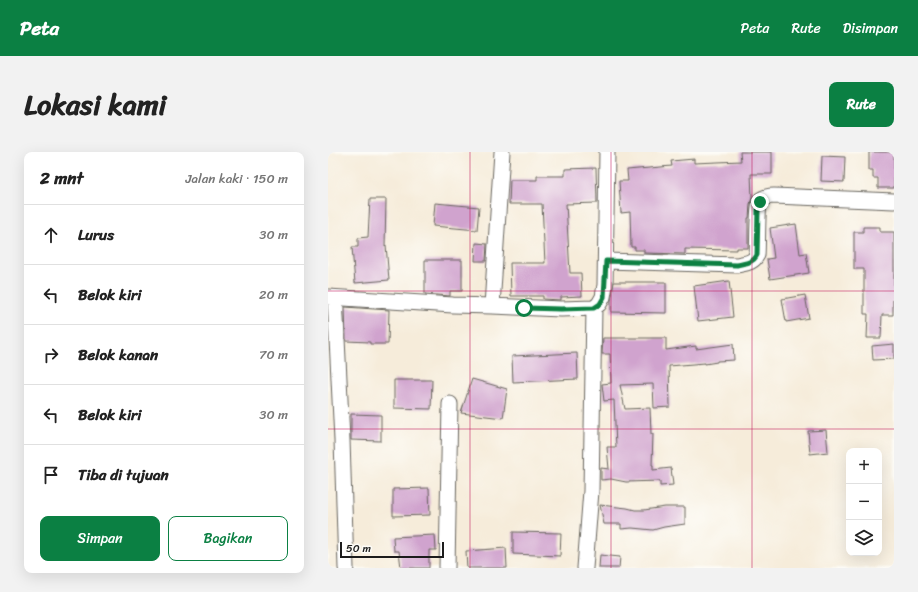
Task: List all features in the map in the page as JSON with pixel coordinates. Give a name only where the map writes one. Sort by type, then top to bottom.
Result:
[{"type":"street","points":[[492,306],[502,152]]},
{"type":"street","points":[[346,568],[342,440],[332,298],[453,306],[561,309],[594,308],[600,304],[604,297],[606,261],[607,152]]},
{"type":"street","points":[[606,261],[737,265],[754,260],[757,255],[758,210],[760,202],[766,197],[774,196],[894,201]]},
{"type":"street","points":[[585,568],[591,491],[594,308]]},
{"type":"street","points":[[448,568],[450,404]]},
{"type":"building","points":[[740,152],[772,152],[772,174],[751,174],[752,198],[748,218],[748,248],[737,248],[737,250],[685,249],[685,254],[644,253],[644,250],[635,250],[635,247],[631,247],[630,212],[621,213],[619,181],[628,181],[627,170],[672,166],[671,161],[694,159],[694,163],[741,161]]},
{"type":"building","points":[[869,152],[894,152],[894,188],[878,188],[878,178],[873,178],[873,170],[869,170]]},
{"type":"building","points":[[822,156],[845,157],[844,182],[821,181]]},
{"type":"building","points":[[596,168],[597,203],[566,204],[570,273],[581,273],[582,296],[561,297],[561,300],[543,299],[543,296],[511,296],[510,263],[545,263],[542,204],[509,204],[510,180],[537,180],[537,176],[565,176],[565,169]]},
{"type":"building","points":[[370,199],[386,199],[385,246],[386,245],[389,280],[355,283],[352,247],[358,247],[358,238],[368,237]]},
{"type":"building","points":[[435,203],[479,207],[477,230],[433,226]]},
{"type":"building","points":[[796,224],[800,254],[806,253],[809,273],[770,279],[767,259],[774,258],[770,228]]},
{"type":"building","points":[[863,227],[880,227],[880,232],[894,232],[893,315],[882,315],[881,338],[867,338],[868,314],[864,314],[864,269],[854,269],[854,232],[863,232]]},
{"type":"building","points":[[476,243],[487,244],[486,261],[475,261]]},
{"type":"building","points":[[425,260],[462,260],[462,291],[450,291],[450,296],[425,294]]},
{"type":"building","points":[[729,281],[733,317],[698,321],[694,286]]},
{"type":"building","points":[[614,282],[666,282],[666,313],[611,312]]},
{"type":"building","points":[[805,295],[809,318],[786,322],[782,299]]},
{"type":"building","points":[[345,307],[389,310],[388,344],[370,344],[370,342],[346,341]]},
{"type":"building","points":[[603,338],[666,338],[666,350],[696,346],[696,349],[733,344],[734,360],[717,361],[705,364],[669,366],[670,407],[654,408],[653,384],[620,385],[625,409],[650,408],[651,434],[653,434],[653,470],[671,468],[673,485],[660,486],[660,481],[626,482],[611,479],[601,480],[601,468],[609,469],[607,447],[616,447],[614,400],[604,401],[602,384],[611,383],[610,354],[602,354]]},
{"type":"building","points":[[894,344],[894,359],[873,360],[872,346]]},
{"type":"building","points":[[577,353],[578,379],[513,382],[512,356]]},
{"type":"building","points":[[472,379],[507,389],[503,418],[461,413]]},
{"type":"building","points":[[394,380],[432,380],[431,409],[394,408]]},
{"type":"building","points":[[351,414],[381,415],[381,441],[351,440]]},
{"type":"building","points":[[826,430],[828,452],[810,454],[808,431]]},
{"type":"building","points":[[429,488],[430,515],[393,516],[393,489]]},
{"type":"building","points":[[600,505],[635,510],[685,507],[685,524],[653,530],[632,528],[621,529],[621,524],[604,524]]},
{"type":"building","points":[[513,532],[561,533],[560,556],[513,554]]},
{"type":"building","points":[[435,535],[436,550],[429,550],[429,568],[401,568],[399,551],[394,551],[393,537]]},
{"type":"building","points":[[506,548],[507,568],[467,568],[466,551]]},
{"type":"building","points":[[600,555],[620,557],[619,568],[599,568]]},
{"type":"route","points":[[524,308],[594,308],[600,304],[604,297],[606,261],[737,265],[754,260],[757,255],[758,210],[760,202]]}]
